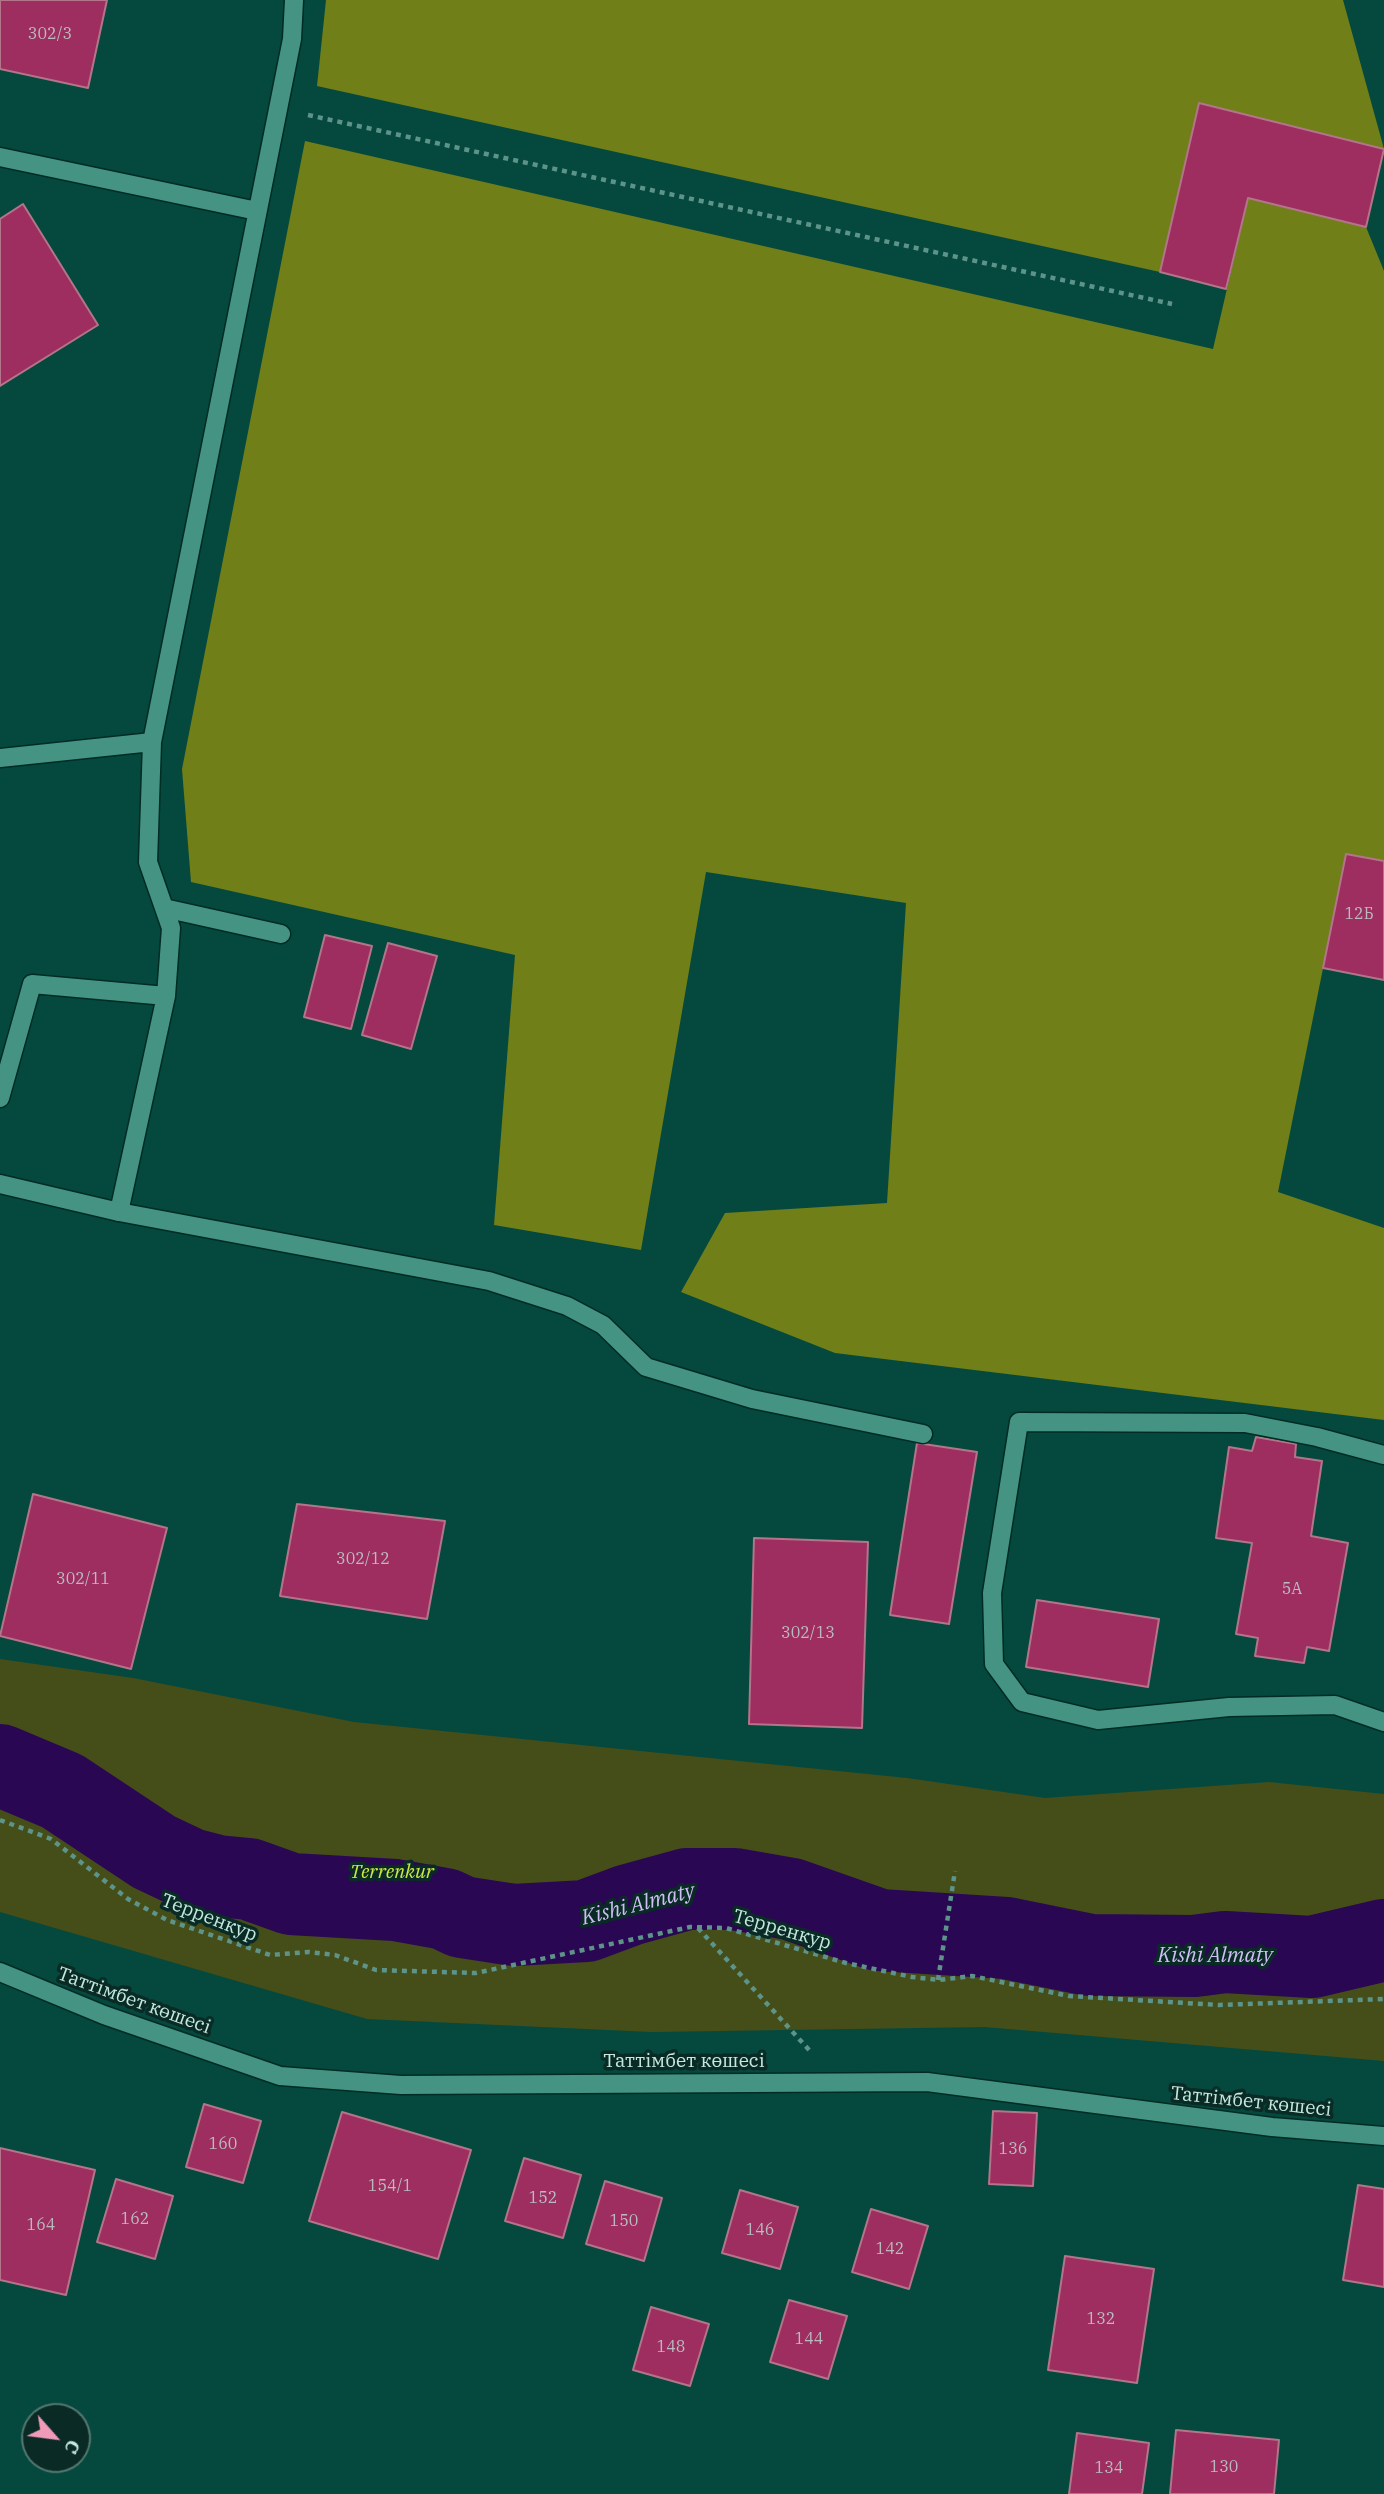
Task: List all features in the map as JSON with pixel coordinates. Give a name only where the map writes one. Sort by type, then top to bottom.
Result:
[{"type":"street","points":[[119,1212],[166,996],[171,928],[148,862],[152,742],[292,39],[294,0]]},
{"type":"street","points":[[0,157],[257,211]]},
{"type":"street","points":[[0,758],[152,742]]},
{"type":"street","points":[[164,908],[281,934]]},
{"type":"street","points":[[0,1098],[32,984],[166,996]]},
{"type":"street","points":[[0,1184],[119,1212],[489,1281],[567,1306],[603,1325],[646,1367],[752,1399],[923,1434]]},
{"type":"street","points":[[1384,1455],[1317,1437],[1245,1423],[1019,1422],[992,1593],[994,1664],[1022,1702],[1098,1720],[1229,1707],[1335,1705],[1384,1722]]},
{"type":"street","name":"Таттімбет көшесі","points":[[0,1972],[104,2015],[280,2076],[401,2085],[927,2082],[1272,2127],[1384,2136]]},
{"type":"path","points":[[278,109],[1172,304]]},
{"type":"path","name":"Терренкур","points":[[0,1820],[51,1839],[128,1899],[167,1920],[270,1955],[309,1952],[335,1955],[376,1970],[476,1973],[650,1934],[698,1927],[726,1928],[846,1963],[938,1980],[972,1976],[1069,1996],[1219,2006],[1384,1999]]},
{"type":"path","points":[[938,1980],[955,1871]]},
{"type":"path","points":[[698,1927],[779,2016]]},
{"type":"green space","points":[[326,0],[1343,0],[1384,149],[1199,104],[1160,272],[317,86]]},
{"type":"green space","points":[[305,141],[1213,349],[1248,198],[1366,227],[1384,271],[1384,861],[1346,854],[1278,1192],[1384,1228],[1384,1420],[835,1353],[681,1292],[725,1213],[887,1203],[906,903],[706,872],[641,1250],[494,1225],[515,955],[191,882],[182,769]]},
{"type":"green space","name":"Terrenkur","points":[[0,1659],[133,1678],[354,1722],[907,1778],[1045,1798],[1269,1782],[1384,1794],[1384,2061],[985,2027],[652,2032],[367,2019],[0,1912]]},
{"type":"building","points":[[0,0],[107,0],[88,88],[0,69]]},
{"type":"building","points":[[1199,103],[1384,149],[1366,227],[1248,198],[1226,289],[1160,272]]},
{"type":"building","points":[[23,204],[98,325],[0,386],[0,219]]},
{"type":"building","points":[[1346,854],[1384,861],[1384,980],[1323,968]]},
{"type":"building","points":[[325,935],[372,946],[351,1029],[304,1017]]},
{"type":"building","points":[[388,943],[437,956],[411,1049],[362,1035]]},
{"type":"building","points":[[1256,1437],[1296,1444],[1295,1457],[1322,1461],[1311,1536],[1348,1543],[1329,1651],[1307,1647],[1304,1663],[1255,1656],[1258,1638],[1236,1634],[1252,1543],[1216,1538],[1229,1447],[1252,1451]]},
{"type":"building","points":[[917,1443],[977,1452],[949,1624],[890,1615]]},
{"type":"building","points":[[33,1494],[167,1528],[131,1669],[0,1636]]},
{"type":"building","points":[[297,1504],[445,1521],[427,1619],[280,1596]]},
{"type":"building","points":[[754,1538],[868,1542],[862,1728],[749,1724]]},
{"type":"building","points":[[1037,1600],[1159,1619],[1148,1687],[1026,1667]]},
{"type":"building","points":[[204,2104],[261,2121],[243,2183],[186,2167]]},
{"type":"building","points":[[993,2111],[1037,2113],[1033,2186],[989,2184]]},
{"type":"building","points":[[342,2112],[471,2150],[438,2259],[309,2221]]},
{"type":"building","points":[[0,2148],[95,2170],[66,2295],[0,2280]]},
{"type":"building","points":[[524,2158],[581,2175],[563,2238],[505,2221]]},
{"type":"building","points":[[116,2179],[173,2196],[155,2259],[97,2242]]},
{"type":"building","points":[[605,2181],[662,2198],[644,2261],[586,2244]]},
{"type":"building","points":[[1358,2185],[1384,2189],[1384,2287],[1343,2280]]},
{"type":"building","points":[[740,2190],[798,2207],[780,2269],[722,2253]]},
{"type":"building","points":[[871,2209],[928,2226],[909,2289],[852,2272]]},
{"type":"building","points":[[1065,2256],[1154,2269],[1137,2383],[1048,2370]]},
{"type":"building","points":[[789,2300],[847,2316],[828,2379],[770,2362]]},
{"type":"building","points":[[651,2307],[709,2324],[690,2386],[633,2370]]},
{"type":"building","points":[[1176,2430],[1279,2440],[1274,2494],[1170,2494]]},
{"type":"building","points":[[1077,2433],[1149,2443],[1142,2494],[1069,2494]]},
{"type":"waterway","name":"Kіshі Almaty","points":[[0,1765],[62,1791],[154,1852],[190,1869],[217,1876],[249,1879],[291,1894],[395,1900],[445,1909],[462,1917],[514,1925],[586,1921],[629,1905],[687,1889],[734,1889],[791,1899],[879,1930],[1006,1938],[1090,1955],[1194,1956],[1225,1952],[1312,1957],[1384,1940]]}]
